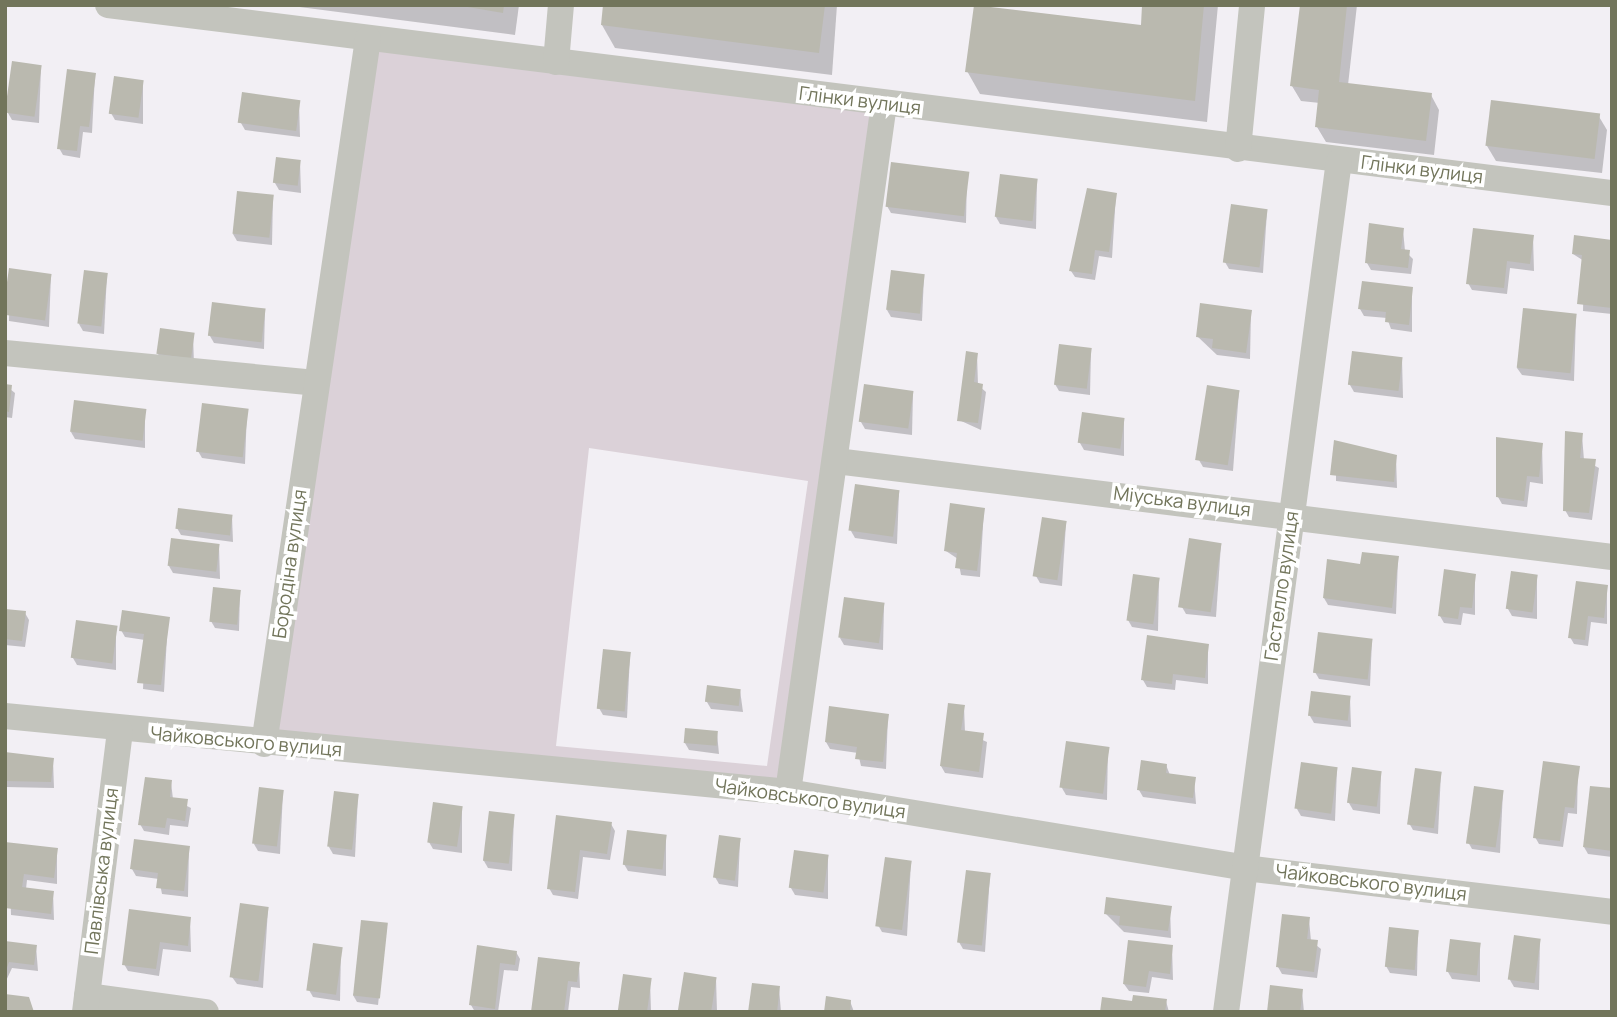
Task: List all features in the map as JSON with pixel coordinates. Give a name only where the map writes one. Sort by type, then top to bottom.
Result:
[{"type":"street","name":"Глінки вулиця","points":[[108,5],[1238,149],[1612,192]]},
{"type":"street","points":[[555,62],[561,5]]},
{"type":"street","points":[[1238,149],[1252,5]]},
{"type":"street","name":"Бородіна вулиця","points":[[264,744],[368,38]]},
{"type":"street","points":[[788,792],[884,104]]},
{"type":"street","name":"Гастелло вулиця","points":[[1226,1012],[1339,161]]},
{"type":"street","points":[[5,353],[316,383]]},
{"type":"street","name":"Міуська вулиця","points":[[836,461],[1292,515],[1612,557]]},
{"type":"street","name":"Чайковського вулиця","points":[[5,716],[120,731],[788,792],[1245,868],[1612,912]]},
{"type":"street","name":"Павлівська вулиця","points":[[86,1004],[120,731]]},
{"type":"street","points":[[86,1004],[206,1012]]},
{"type":"shaded area","points":[[374,47],[875,110],[783,783],[273,737]],"holes":[[[589,448],[808,481],[767,766],[556,746]]]},
{"type":"building","points":[[456,5],[504,5],[503,13]]},
{"type":"building","points":[[603,5],[825,5],[819,53],[601,25]]},
{"type":"building","points":[[974,5],[1141,25],[1142,5],[1204,5],[1195,101],[965,72]]},
{"type":"building","points":[[1300,5],[1347,5],[1339,82],[1432,93],[1426,141],[1315,127],[1319,90],[1290,86]]},
{"type":"building","points":[[12,61],[42,65],[34,117],[5,113]]},
{"type":"building","points":[[67,69],[96,73],[89,127],[80,126],[77,151],[57,149]]},
{"type":"building","points":[[114,76],[144,80],[138,118],[109,114]]},
{"type":"building","points":[[242,92],[300,100],[296,131],[238,123]]},
{"type":"building","points":[[1491,100],[1600,113],[1595,159],[1485,146]]},
{"type":"building","points":[[276,157],[301,160],[298,186],[273,183]]},
{"type":"building","points":[[891,162],[969,172],[964,216],[886,207]]},
{"type":"building","points":[[1000,174],[1038,179],[1032,221],[995,217]]},
{"type":"building","points":[[1087,188],[1117,193],[1109,252],[1095,250],[1092,274],[1069,271]]},
{"type":"building","points":[[237,191],[274,195],[269,238],[233,234]]},
{"type":"building","points":[[1231,204],[1268,209],[1259,268],[1223,262]]},
{"type":"building","points":[[1369,223],[1404,228],[1401,249],[1410,250],[1408,268],[1365,263]]},
{"type":"building","points":[[1473,228],[1534,235],[1530,264],[1507,261],[1504,288],[1466,284]]},
{"type":"building","points":[[1574,235],[1612,240],[1612,308],[1577,304],[1582,255],[1572,254]]},
{"type":"building","points":[[9,268],[52,274],[45,321],[5,315]]},
{"type":"building","points":[[84,270],[108,273],[101,327],[77,324]]},
{"type":"building","points":[[891,270],[925,274],[920,314],[886,310]]},
{"type":"building","points":[[1362,281],[1413,287],[1409,325],[1385,322],[1386,312],[1358,309]]},
{"type":"building","points":[[212,302],[266,309],[261,342],[208,336]]},
{"type":"building","points":[[1200,303],[1252,310],[1246,353],[1212,348],[1213,339],[1196,337]]},
{"type":"building","points":[[1523,308],[1577,314],[1570,373],[1517,368]]},
{"type":"building","points":[[160,328],[195,333],[191,359],[156,354]]},
{"type":"building","points":[[1059,344],[1092,348],[1087,389],[1054,385]]},
{"type":"building","points":[[966,351],[978,353],[974,382],[983,384],[978,423],[957,421]]},
{"type":"building","points":[[1352,351],[1403,357],[1398,391],[1348,385]]},
{"type":"building","points":[[5,384],[12,385],[9,412],[5,411]]},
{"type":"building","points":[[864,384],[914,391],[908,429],[859,422]]},
{"type":"building","points":[[1207,385],[1240,390],[1228,465],[1195,460]]},
{"type":"building","points":[[74,400],[146,409],[143,441],[70,432]]},
{"type":"building","points":[[202,403],[249,409],[243,457],[196,452]]},
{"type":"building","points":[[1082,412],[1125,418],[1120,449],[1078,443]]},
{"type":"building","points":[[1565,431],[1583,433],[1580,458],[1596,459],[1589,513],[1563,511]]},
{"type":"building","points":[[1496,437],[1543,443],[1539,477],[1527,476],[1524,501],[1496,497]]},
{"type":"building","points":[[1334,440],[1397,455],[1394,482],[1330,475]]},
{"type":"building","points":[[855,484],[900,490],[893,537],[848,531]]},
{"type":"building","points":[[950,503],[985,508],[977,571],[955,568],[957,553],[944,551]]},
{"type":"building","points":[[178,508],[233,515],[230,536],[175,529]]},
{"type":"building","points":[[1042,517],[1067,521],[1057,580],[1033,576]]},
{"type":"building","points":[[171,538],[220,544],[216,572],[168,566]]},
{"type":"building","points":[[1189,538],[1222,543],[1211,612],[1178,607]]},
{"type":"building","points":[[1362,552],[1399,556],[1392,608],[1323,598],[1327,559],[1360,564]]},
{"type":"building","points":[[1444,569],[1476,574],[1472,608],[1460,607],[1458,619],[1438,616]]},
{"type":"building","points":[[1511,571],[1538,575],[1532,612],[1506,609]]},
{"type":"building","points":[[1133,574],[1160,578],[1153,624],[1126,621]]},
{"type":"building","points":[[1576,581],[1608,585],[1604,618],[1588,616],[1585,640],[1568,638]]},
{"type":"building","points":[[213,587],[241,590],[237,625],[209,622]]},
{"type":"building","points":[[844,597],[885,603],[879,643],[838,638]]},
{"type":"building","points":[[5,609],[26,611],[22,641],[5,639]]},
{"type":"building","points":[[122,610],[170,617],[161,685],[137,683],[144,634],[119,631]]},
{"type":"building","points":[[76,620],[118,626],[112,663],[71,658]]},
{"type":"building","points":[[1318,632],[1373,639],[1368,679],[1313,673]]},
{"type":"building","points":[[1147,635],[1209,644],[1205,678],[1173,674],[1172,684],[1141,680]]},
{"type":"building","points":[[603,649],[631,652],[625,712],[597,709]]},
{"type":"building","points":[[707,685],[741,689],[739,706],[705,702]]},
{"type":"building","points":[[1311,691],[1351,696],[1348,721],[1308,716]]},
{"type":"building","points":[[948,703],[965,705],[961,730],[984,733],[979,772],[940,766]]},
{"type":"building","points":[[829,706],[889,714],[883,762],[855,759],[857,747],[825,742]]},
{"type":"building","points":[[685,728],[718,731],[717,746],[684,743]]},
{"type":"building","points":[[1066,741],[1110,747],[1103,794],[1059,788]]},
{"type":"building","points":[[5,752],[54,758],[51,782],[5,781]]},
{"type":"building","points":[[1141,760],[1167,764],[1166,773],[1196,777],[1193,798],[1137,790]]},
{"type":"building","points":[[1543,761],[1580,766],[1574,808],[1565,807],[1560,841],[1533,838]]},
{"type":"building","points":[[1301,762],[1338,767],[1331,814],[1294,809]]},
{"type":"building","points":[[1352,767],[1382,771],[1377,807],[1347,803]]},
{"type":"building","points":[[1415,768],[1442,772],[1434,828],[1407,824]]},
{"type":"building","points":[[145,777],[172,780],[170,797],[188,799],[185,821],[167,818],[165,828],[138,825]]},
{"type":"building","points":[[1474,786],[1504,790],[1496,848],[1466,843]]},
{"type":"building","points":[[1590,786],[1612,788],[1612,851],[1583,847]]},
{"type":"building","points":[[259,787],[284,790],[277,847],[252,844]]},
{"type":"building","points":[[334,791],[359,794],[352,850],[327,847]]},
{"type":"building","points":[[433,802],[463,806],[457,847],[427,843]]},
{"type":"building","points":[[489,811],[515,814],[509,864],[483,861]]},
{"type":"building","points":[[556,815],[612,822],[607,854],[580,850],[575,892],[547,889]]},
{"type":"building","points":[[627,830],[667,835],[662,870],[623,865]]},
{"type":"building","points":[[719,835],[741,838],[735,881],[713,878]]},
{"type":"building","points":[[134,839],[190,846],[184,891],[156,888],[158,873],[130,869]]},
{"type":"building","points":[[5,842],[58,848],[54,878],[24,874],[22,887],[54,891],[51,914],[5,908]]},
{"type":"building","points":[[794,850],[829,855],[823,893],[789,888]]},
{"type":"building","points":[[885,857],[912,861],[902,930],[875,926]]},
{"type":"building","points":[[966,870],[991,873],[982,946],[957,942]]},
{"type":"building","points":[[1106,897],[1172,906],[1168,931],[1119,925],[1120,916],[1104,914]]},
{"type":"building","points":[[240,903],[269,907],[258,981],[230,977]]},
{"type":"building","points":[[129,909],[191,917],[188,946],[160,942],[156,969],[122,965]]},
{"type":"building","points":[[1282,914],[1310,917],[1307,939],[1318,940],[1314,972],[1276,967]]},
{"type":"building","points":[[361,920],[388,923],[380,998],[353,996]]},
{"type":"building","points":[[1389,927],[1419,930],[1415,970],[1385,967]]},
{"type":"building","points":[[1514,935],[1541,939],[1534,983],[1508,980]]},
{"type":"building","points":[[1450,939],[1481,943],[1477,976],[1446,972]]},
{"type":"building","points":[[1128,940],[1173,945],[1170,974],[1149,971],[1146,987],[1123,984]]},
{"type":"building","points":[[5,941],[37,945],[34,965],[9,962],[5,974]]},
{"type":"building","points":[[313,943],[343,947],[336,995],[306,991]]},
{"type":"building","points":[[477,945],[517,951],[515,965],[500,963],[495,1009],[469,1005]]},
{"type":"building","points":[[538,957],[580,962],[577,982],[568,981],[564,1012],[531,1012]]},
{"type":"building","points":[[684,972],[717,977],[711,1012],[678,1012]]},
{"type":"building","points":[[623,974],[652,978],[647,1012],[618,1012]]},
{"type":"building","points":[[752,983],[780,986],[777,1012],[748,1012]]},
{"type":"building","points":[[1270,985],[1303,989],[1300,1012],[1267,1012]]},
{"type":"building","points":[[5,994],[29,997],[34,1012],[5,1012]]},
{"type":"building","points":[[1133,995],[1167,999],[1165,1012],[1100,1012],[1102,997],[1132,1001]]},
{"type":"building","points":[[826,996],[851,1000],[850,1012],[824,1012]]}]
